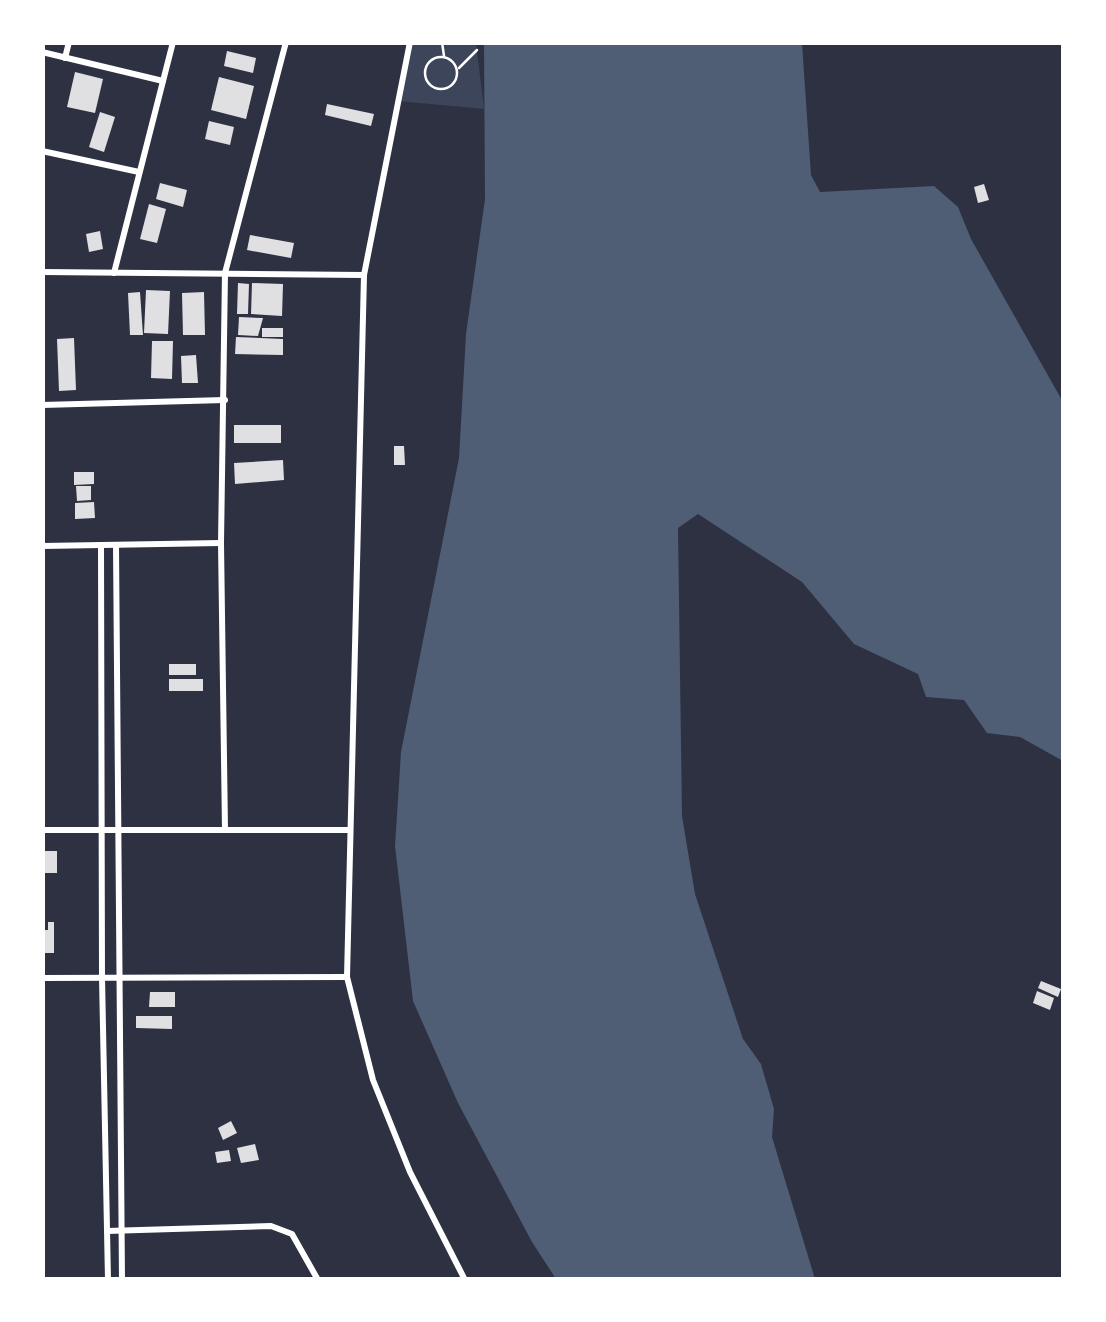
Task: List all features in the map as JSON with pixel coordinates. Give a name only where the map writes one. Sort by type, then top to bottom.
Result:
[{"type":"street","points":[[65,58],[70,42]]},
{"type":"street","points":[[114,272],[174,42]]},
{"type":"street","points":[[224,830],[221,543],[225,274],[286,42]]},
{"type":"street","points":[[410,42],[364,275],[347,976],[372,1080],[410,1172],[465,1280]]},
{"type":"street","points":[[42,52],[163,81]]},
{"type":"street","points":[[42,151],[139,172]]},
{"type":"street","points":[[42,272],[364,275]]},
{"type":"street","points":[[42,405],[224,400]]},
{"type":"street","points":[[42,546],[221,543]]},
{"type":"street","points":[[101,545],[102,978],[108,1280]]},
{"type":"street","points":[[116,545],[122,1280]]},
{"type":"street","points":[[42,830],[350,830]]},
{"type":"street","points":[[42,978],[347,976]]},
{"type":"street","points":[[108,1231],[270,1226],[292,1234],[318,1280]]},
{"type":"path","points":[[442,42],[444,58],[458,70]]},
{"type":"path","points":[[444,58],[430,62],[424,72],[425,82],[441,89],[454,81],[458,70],[477,50]]},
{"type":"shaded area","points":[[410,43],[476,43],[484,109],[398,101]]},
{"type":"shaded area","points":[[484,43],[802,43],[811,175],[820,192],[934,186],[958,207],[971,239],[1063,402],[1063,761],[1020,737],[987,733],[964,700],[926,697],[918,674],[854,644],[802,582],[698,514],[678,528],[682,816],[695,894],[743,1039],[761,1064],[774,1109],[772,1137],[815,1279],[556,1279],[458,1103],[413,1001],[395,846],[401,752],[459,458],[466,334],[485,199]]},
{"type":"building","points":[[227,51],[256,58],[253,73],[224,66]]},
{"type":"building","points":[[75,72],[103,79],[95,113],[67,107]]},
{"type":"building","points":[[219,77],[254,86],[246,119],[211,110]]},
{"type":"building","points":[[327,104],[374,114],[371,126],[325,115]]},
{"type":"building","points":[[100,112],[115,117],[104,152],[89,147]]},
{"type":"building","points":[[209,121],[234,127],[230,145],[205,139]]},
{"type":"building","points":[[160,183],[187,190],[183,207],[156,199]]},
{"type":"building","points":[[984,184],[989,200],[978,203],[974,187]]},
{"type":"building","points":[[149,204],[166,209],[157,243],[140,239]]},
{"type":"building","points":[[100,231],[103,249],[89,252],[86,234]]},
{"type":"building","points":[[250,235],[294,243],[291,258],[247,250]]},
{"type":"building","points":[[238,283],[249,284],[248,314],[237,314]]},
{"type":"building","points":[[252,283],[283,284],[282,316],[251,314]]},
{"type":"building","points":[[146,290],[170,291],[168,334],[144,333]]},
{"type":"building","points":[[140,292],[143,335],[130,335],[128,293]]},
{"type":"building","points":[[204,292],[205,335],[183,335],[182,293]]},
{"type":"building","points":[[239,317],[263,318],[258,336],[238,335]]},
{"type":"building","points":[[262,328],[283,328],[283,337],[262,337]]},
{"type":"building","points":[[236,337],[283,339],[283,355],[235,354]]},
{"type":"building","points":[[74,338],[76,390],[59,391],[57,339]]},
{"type":"building","points":[[152,341],[173,341],[172,379],[151,378]]},
{"type":"building","points":[[196,355],[198,383],[182,383],[181,356]]},
{"type":"building","points":[[234,425],[281,425],[281,443],[234,443]]},
{"type":"building","points":[[394,446],[404,446],[405,465],[394,465]]},
{"type":"building","points":[[283,460],[284,480],[235,484],[234,463]]},
{"type":"building","points":[[74,472],[94,472],[94,484],[74,485]]},
{"type":"building","points":[[76,486],[91,486],[91,500],[77,501]]},
{"type":"building","points":[[94,502],[95,518],[75,519],[75,503]]},
{"type":"building","points":[[169,664],[196,664],[196,675],[169,675]]},
{"type":"building","points":[[169,679],[203,679],[203,691],[169,691]]},
{"type":"building","points":[[42,851],[57,851],[57,873],[42,873]]},
{"type":"building","points":[[48,922],[54,922],[54,953],[42,953],[42,930],[48,930]]},
{"type":"building","points":[[1041,981],[1061,989],[1058,997],[1038,988]]},
{"type":"building","points":[[1037,991],[1054,998],[1050,1010],[1033,1003]]},
{"type":"building","points":[[150,992],[175,992],[175,1007],[149,1007]]},
{"type":"building","points":[[136,1016],[172,1016],[172,1029],[136,1028]]},
{"type":"building","points":[[231,1121],[237,1133],[223,1140],[218,1128]]},
{"type":"building","points":[[255,1144],[259,1160],[241,1163],[237,1148]]},
{"type":"building","points":[[229,1150],[231,1161],[217,1163],[215,1152]]}]
